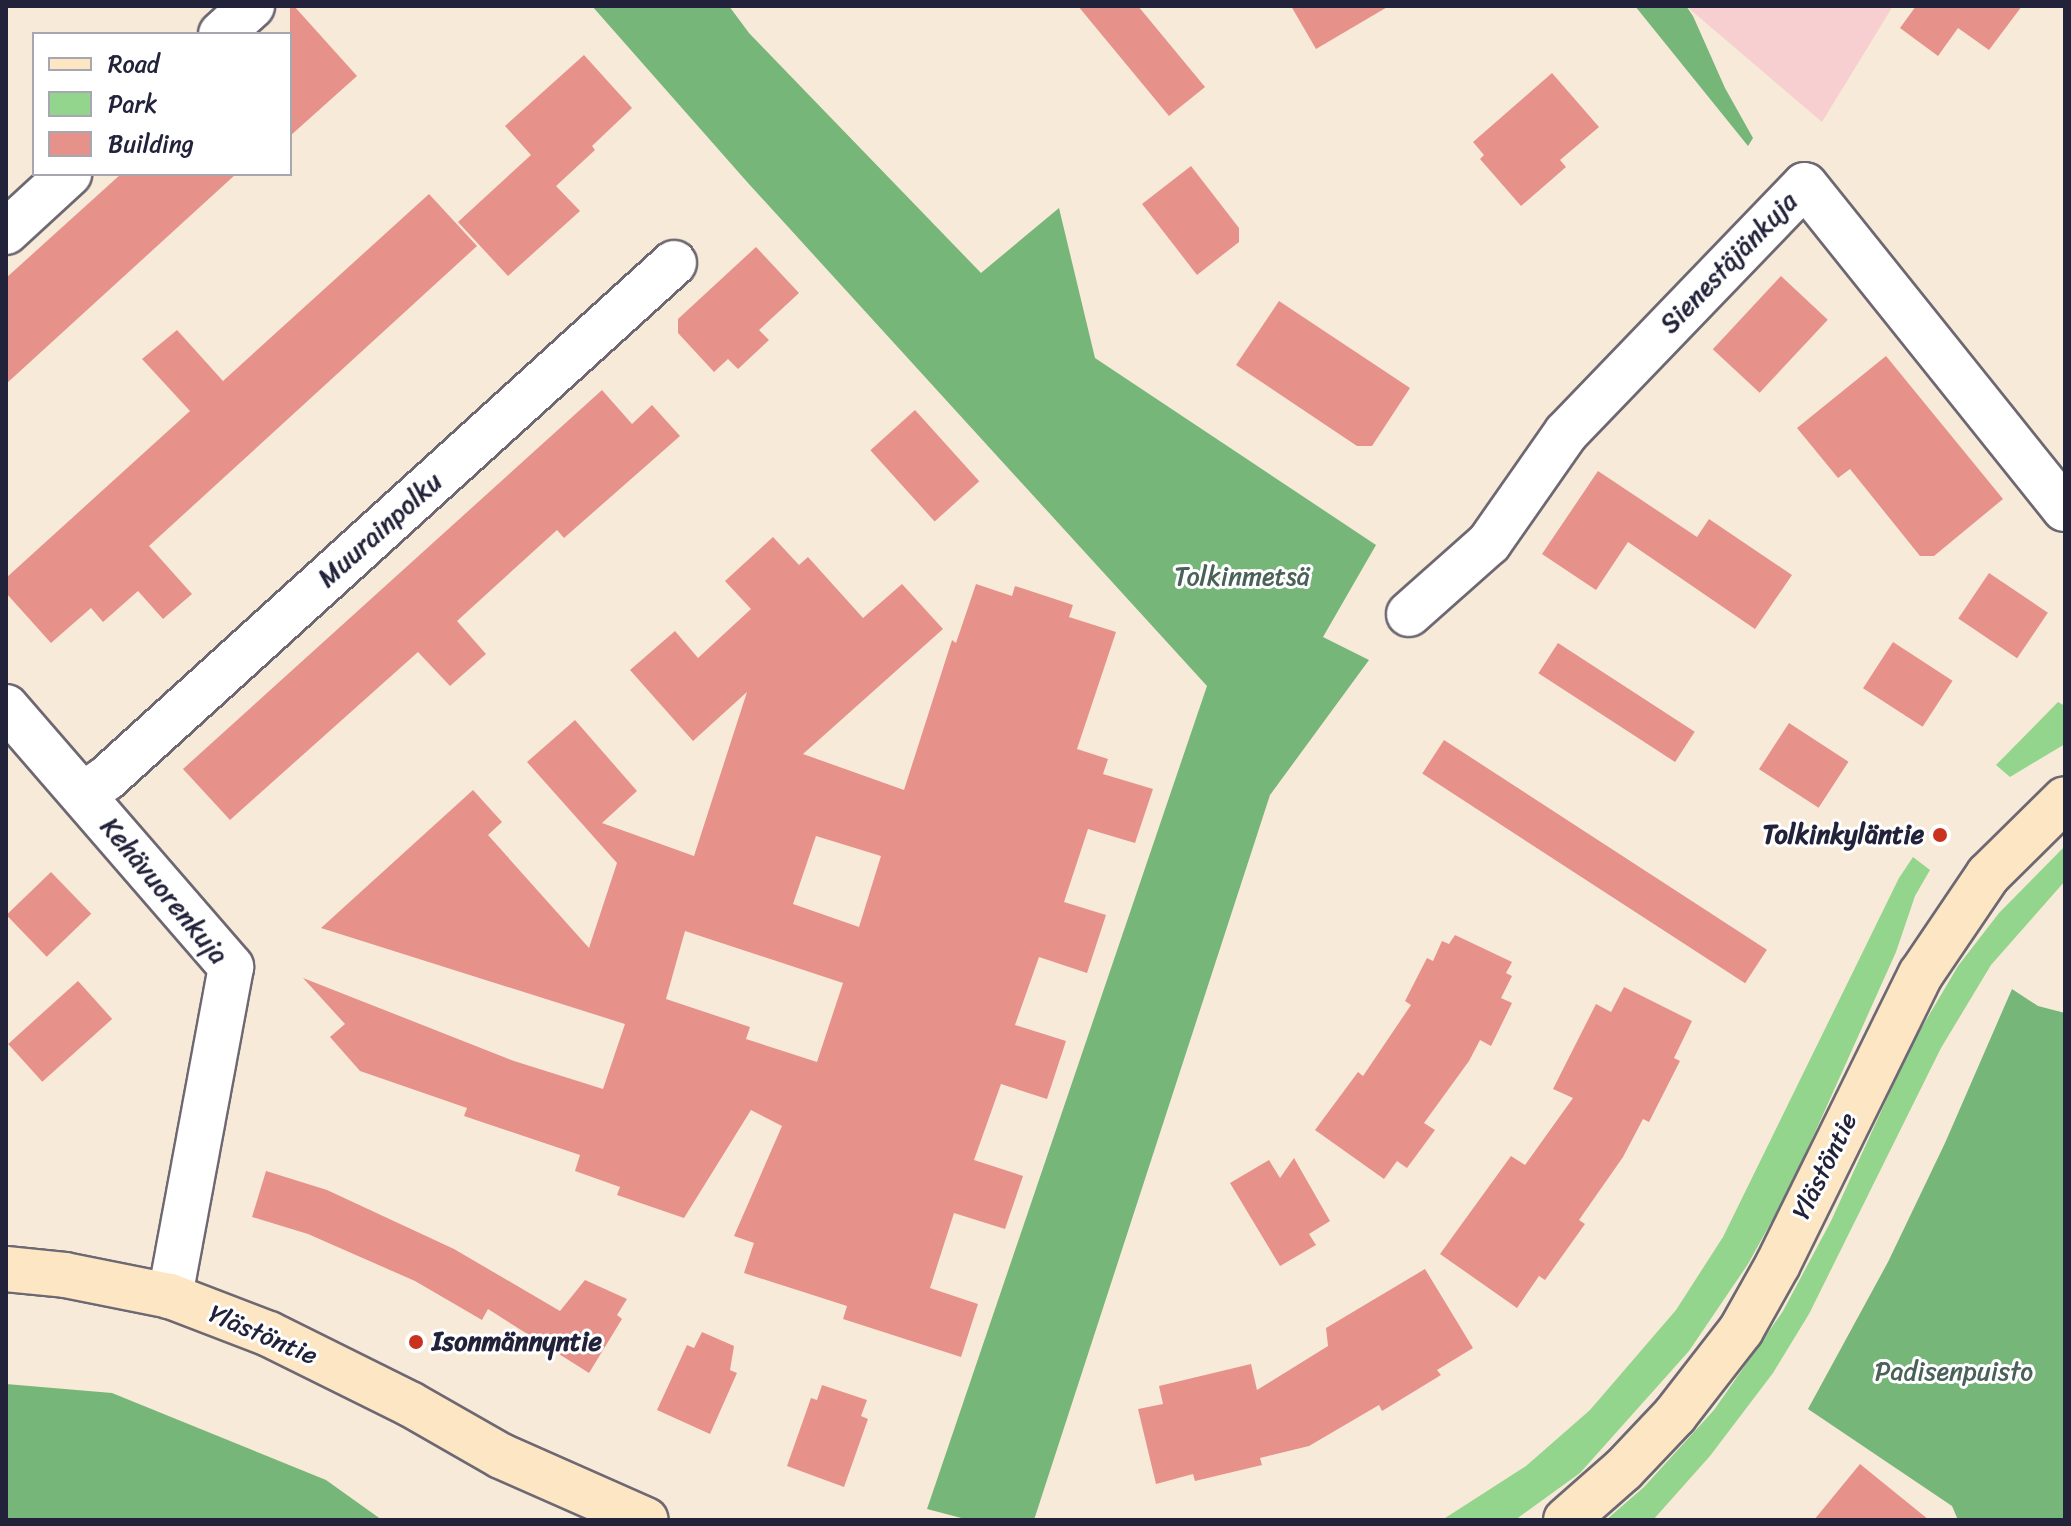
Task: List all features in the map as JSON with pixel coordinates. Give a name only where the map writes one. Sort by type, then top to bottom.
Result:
[{"type":"main road","name":"Ylästöntie","points":[[1566,1520],[1623,1470],[1675,1415],[1741,1330],[1778,1264],[1921,974],[1988,875],[2065,799]]},
{"type":"main road","name":"Ylästöntie","points":[[6,1269],[65,1275],[170,1296],[269,1334],[410,1404],[501,1456],[646,1520]]},
{"type":"main road","name":"Ylästöntie","points":[[501,1456],[567,1520]]},
{"type":"street","points":[[223,32],[252,6]]},
{"type":"street","points":[[6,232],[67,176]]},
{"type":"street","name":"Sienestäjänkuja","points":[[1409,614],[1489,543],[1566,433],[1805,185],[2065,509]]},
{"type":"street","name":"Muurainpolku","points":[[84,794],[119,767],[674,263]]},
{"type":"street","name":"Kehävuorenkuja","points":[[6,707],[231,967],[170,1296]]},
{"type":"shaded area","points":[[1686,6],[1893,6],[1822,122]]},
{"type":"green space","name":"Tolkinmetsä","points":[[592,6],[729,6],[749,33],[981,273],[1059,208],[1095,358],[1376,545],[1323,637],[1369,660],[1270,795],[1034,1520],[969,1520],[927,1509],[1207,686],[748,183]]},
{"type":"green space","points":[[1635,6],[1686,6],[1753,138],[1748,146]]},
{"type":"green space","points":[[2058,702],[2065,706],[2065,744],[2010,777],[1996,765]]},
{"type":"green space","points":[[2065,846],[2065,881],[1991,965],[1941,1048],[1809,1314],[1773,1373],[1710,1456],[1653,1520],[1606,1520],[1644,1487],[1714,1410],[1783,1311],[1831,1221],[1912,1044],[1958,966],[1999,913]]},
{"type":"green space","points":[[1913,857],[1930,870],[1915,896],[1896,952],[1790,1188],[1748,1264],[1689,1351],[1580,1473],[1515,1520],[1442,1520],[1526,1466],[1590,1410],[1676,1310],[1723,1237],[1899,878]]},
{"type":"green space","name":"Padisenpuisto","points":[[2012,989],[2038,1006],[2065,1013],[2065,1520],[1958,1520],[1952,1506],[1808,1409],[1888,1262],[1945,1143]]},
{"type":"green space","points":[[6,1384],[112,1393],[326,1480],[382,1520],[6,1520]]},
{"type":"building","points":[[290,6],[294,6],[357,76],[292,134],[292,32]]},
{"type":"building","points":[[1078,6],[1138,6],[1205,87],[1169,116]]},
{"type":"building","points":[[1291,6],[1389,6],[1316,49]]},
{"type":"building","points":[[1916,6],[2022,6],[1989,50],[1958,28],[1938,56],[1900,28]]},
{"type":"building","points":[[584,55],[632,108],[592,146],[595,150],[556,186],[580,211],[508,276],[458,222],[531,155],[505,126]]},
{"type":"building","points":[[1552,73],[1599,127],[1560,160],[1566,167],[1521,206],[1480,159],[1484,155],[1473,142]]},
{"type":"building","points":[[1191,166],[1239,228],[1239,242],[1197,275],[1142,204]]},
{"type":"building","points":[[119,176],[234,176],[6,384],[6,278]]},
{"type":"building","points":[[429,194],[477,246],[149,546],[192,594],[163,619],[138,591],[103,622],[91,608],[51,643],[6,593],[6,578],[190,411],[142,359],[177,330],[223,381]]},
{"type":"building","points":[[756,247],[799,293],[759,330],[769,340],[738,369],[728,359],[714,372],[678,333],[678,319]]},
{"type":"building","points":[[1781,276],[1828,320],[1760,393],[1713,349]]},
{"type":"building","points":[[1279,301],[1410,388],[1372,446],[1357,446],[1236,365]]},
{"type":"building","points":[[1886,356],[2003,499],[1934,556],[1920,556],[1850,469],[1838,478],[1797,428]]},
{"type":"building","points":[[602,390],[632,424],[652,405],[680,436],[564,538],[557,530],[457,621],[486,654],[450,686],[418,652],[230,820],[183,769]]},
{"type":"building","points":[[915,410],[979,481],[935,521],[870,450]]},
{"type":"building","points":[[1598,471],[1697,537],[1709,519],[1792,575],[1755,629],[1628,542],[1596,590],[1542,554]]},
{"type":"building","points":[[773,537],[799,565],[808,557],[863,618],[902,584],[943,629],[803,754],[904,790],[952,640],[956,643],[976,584],[1012,596],[1015,586],[1073,605],[1069,617],[1116,632],[1077,749],[1108,759],[1103,774],[1153,789],[1135,843],[1088,829],[1064,902],[1106,915],[1087,973],[1039,957],[1015,1025],[1066,1041],[1047,1099],[1001,1084],[974,1160],[1023,1176],[1005,1229],[954,1213],[930,1288],[978,1304],[961,1357],[843,1319],[847,1306],[744,1273],[754,1243],[734,1236],[782,1126],[751,1110],[684,1218],[617,1195],[620,1187],[575,1171],[580,1155],[464,1116],[467,1108],[360,1071],[330,1037],[345,1024],[303,978],[514,1061],[603,1089],[625,1024],[321,928],[473,790],[502,822],[488,835],[589,948],[617,863],[527,762],[575,720],[637,791],[602,823],[694,856],[747,692],[693,741],[630,670],[675,631],[698,658],[751,609],[725,581]],"holes":[[[816,836],[881,856],[859,927],[793,904]],[[685,931],[843,983],[817,1062],[746,1039],[750,1027],[666,999]]]},
{"type":"building","points":[[1989,573],[2048,613],[2017,658],[1958,619]]},
{"type":"building","points":[[1893,642],[1953,681],[1923,727],[1863,688]]},
{"type":"building","points":[[1558,643],[1695,732],[1675,762],[1538,673]]},
{"type":"building","points":[[1789,723],[1849,762],[1819,808],[1759,769]]},
{"type":"building","points":[[1444,740],[1767,950],[1745,983],[1422,774]]},
{"type":"building","points":[[51,872],[91,914],[47,957],[6,915]]},
{"type":"building","points":[[1455,935],[1512,962],[1506,973],[1512,976],[1501,998],[1512,1003],[1491,1046],[1480,1040],[1469,1061],[1424,1123],[1435,1130],[1407,1168],[1397,1161],[1384,1179],[1315,1130],[1358,1072],[1363,1076],[1411,1005],[1405,1001],[1427,958],[1433,961],[1442,941],[1449,944]]},
{"type":"building","points":[[78,981],[112,1019],[42,1082],[8,1044]]},
{"type":"building","points":[[1624,987],[1692,1021],[1674,1058],[1680,1061],[1649,1122],[1643,1119],[1623,1157],[1579,1220],[1585,1224],[1545,1280],[1539,1276],[1517,1308],[1440,1254],[1511,1156],[1525,1165],[1573,1098],[1553,1089],[1596,1004],[1611,1012]]},
{"type":"building","points":[[1294,1158],[1330,1221],[1309,1234],[1316,1245],[1280,1266],[1230,1183],[1269,1160],[1280,1178]]},
{"type":"building","points":[[266,1171],[327,1190],[454,1249],[560,1311],[585,1280],[627,1299],[617,1315],[622,1319],[589,1373],[488,1309],[482,1320],[415,1281],[308,1234],[252,1217]]},
{"type":"building","points":[[1425,1269],[1473,1348],[1437,1370],[1441,1375],[1382,1411],[1379,1405],[1309,1446],[1260,1458],[1262,1465],[1195,1481],[1193,1474],[1156,1484],[1138,1409],[1163,1404],[1159,1386],[1251,1364],[1257,1390],[1328,1346],[1326,1328]]},
{"type":"building","points":[[702,1332],[734,1346],[730,1370],[737,1373],[710,1434],[657,1410],[687,1345],[694,1348]]},
{"type":"building","points":[[822,1385],[867,1400],[861,1416],[868,1419],[844,1487],[787,1466],[811,1398],[817,1400]]},
{"type":"building","points":[[1860,1464],[1929,1520],[1814,1520]]},
{"type":"place","name":"Tolkinkyläntie","points":[[1940,835]]},
{"type":"place","name":"Isonmännyntie","points":[[416,1342]]}]
